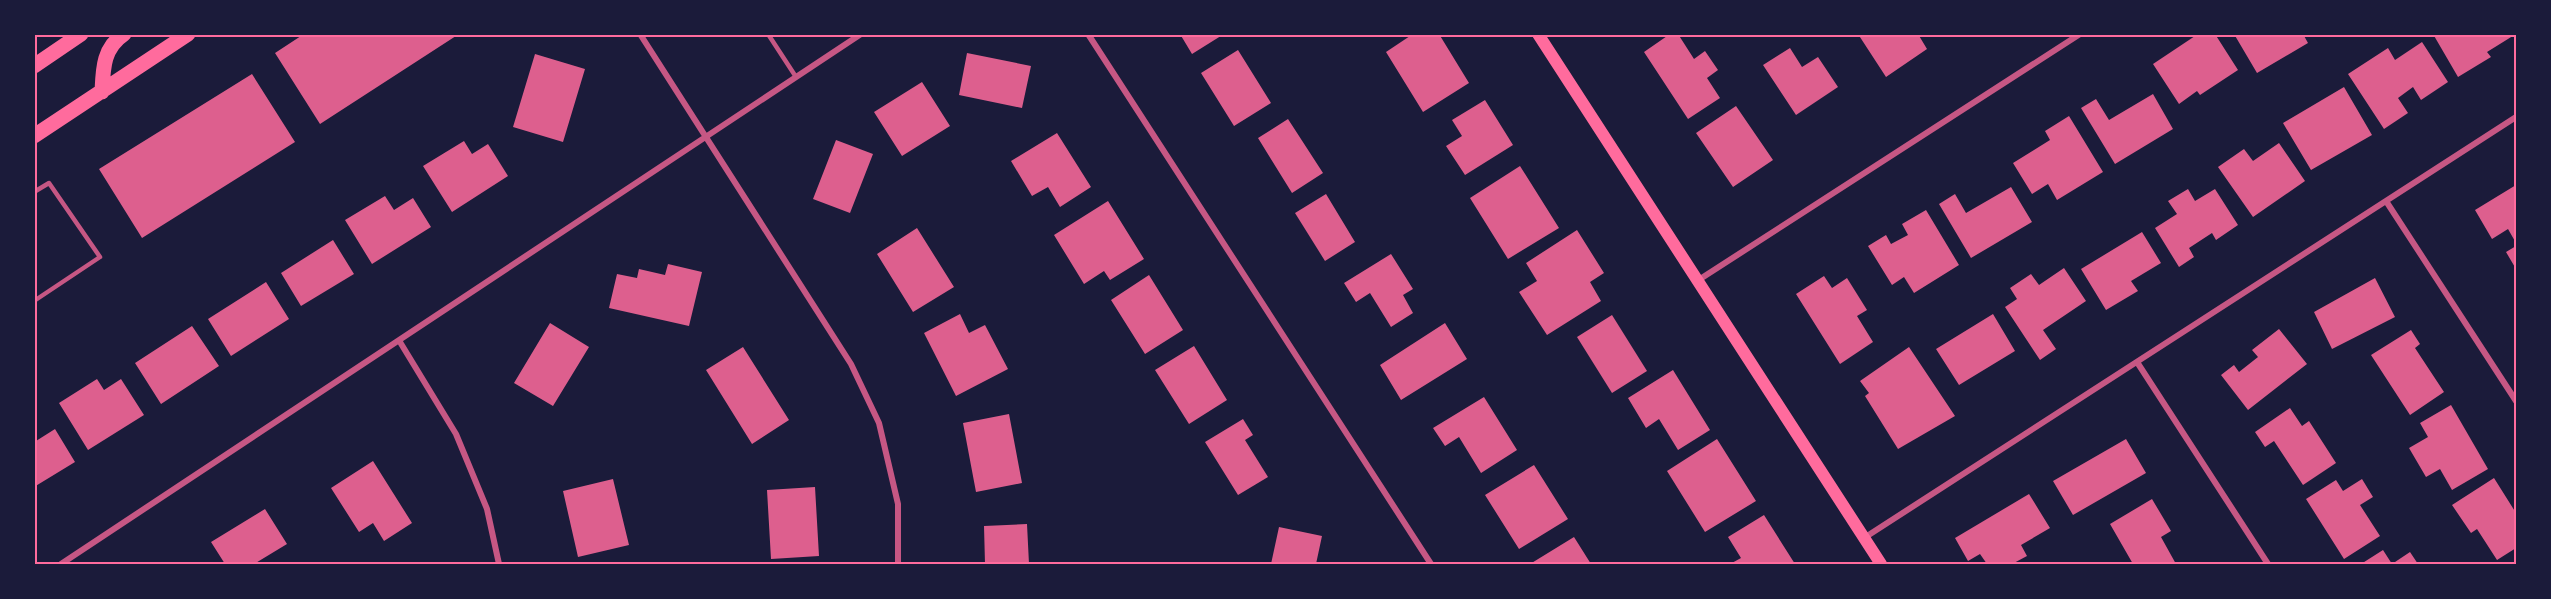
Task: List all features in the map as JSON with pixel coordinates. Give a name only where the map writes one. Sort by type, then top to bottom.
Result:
[{"type":"main road","points":[[34,66],[81,34]]},
{"type":"main road","points":[[102,92],[103,65],[107,52],[124,34]]},
{"type":"main road","points":[[34,136],[188,34]]},
{"type":"main road","points":[[1538,34],[1881,564]]},
{"type":"street","points":[[640,34],[851,364],[879,423],[898,504],[898,564]]},
{"type":"street","points":[[62,564],[707,139],[861,34]]},
{"type":"street","points":[[1088,34],[1431,564]]},
{"type":"street","points":[[1696,281],[2080,34]]},
{"type":"street","points":[[1863,538],[2517,117]]},
{"type":"street","points":[[2386,201],[2517,401]]},
{"type":"street","points":[[400,342],[456,434],[488,509],[499,564]]},
{"type":"street","points":[[2137,362],[2268,564]]},
{"type":"lane","points":[[768,34],[796,77]]},
{"type":"lane","points":[[34,192],[49,183],[100,257],[34,301]]},
{"type":"building","points":[[304,34],[459,34],[320,124],[275,53]]},
{"type":"building","points":[[1180,34],[1224,34],[1192,54]]},
{"type":"building","points":[[1413,34],[1439,34],[1469,83],[1423,112],[1386,52]]},
{"type":"building","points":[[1670,34],[1678,34],[1694,59],[1705,51],[1718,70],[1707,78],[1720,98],[1688,119],[1644,52]]},
{"type":"building","points":[[1858,34],[1918,34],[1927,49],[1886,77]]},
{"type":"building","points":[[2198,34],[2215,34],[2238,70],[2200,95],[2197,91],[2179,104],[2153,64]]},
{"type":"building","points":[[2234,34],[2303,34],[2308,43],[2257,73]]},
{"type":"building","points":[[2433,34],[2516,34],[2487,52],[2491,57],[2458,77]]},
{"type":"building","points":[[2422,42],[2448,82],[2421,100],[2413,87],[2398,98],[2408,113],[2384,129],[2348,74],[2388,48],[2395,60]]},
{"type":"building","points":[[1790,48],[1802,67],[1818,57],[1838,87],[1796,115],[1763,65]]},
{"type":"building","points":[[1238,50],[1271,103],[1234,126],[1201,73]]},
{"type":"building","points":[[967,53],[1031,66],[1022,108],[959,95]]},
{"type":"building","points":[[535,54],[585,69],[563,142],[513,127]]},
{"type":"building","points":[[252,74],[295,142],[142,238],[99,169]]},
{"type":"building","points":[[922,82],[950,126],[902,156],[874,112]]},
{"type":"building","points":[[2344,87],[2372,135],[2311,170],[2283,123]]},
{"type":"building","points":[[2153,94],[2173,129],[2115,164],[2081,108],[2096,99],[2109,120]]},
{"type":"building","points":[[1485,100],[1513,145],[1465,175],[1446,146],[1462,136],[1452,120]]},
{"type":"building","points":[[1736,106],[1773,160],[1733,187],[1696,133]]},
{"type":"building","points":[[2069,116],[2103,172],[2057,200],[2048,184],[2032,194],[2013,163],[2050,140],[2045,131]]},
{"type":"building","points":[[1288,119],[1323,173],[1292,193],[1258,138]]},
{"type":"building","points":[[1057,133],[1091,187],[1060,207],[1048,187],[1032,196],[1011,161]]},
{"type":"building","points":[[836,140],[873,154],[850,213],[813,199]]},
{"type":"building","points":[[464,141],[472,154],[488,144],[508,176],[452,212],[423,166]]},
{"type":"building","points":[[2279,143],[2305,181],[2253,217],[2218,167],[2244,149],[2253,161]]},
{"type":"building","points":[[1520,166],[1559,228],[1508,259],[1470,198]]},
{"type":"building","points":[[2516,185],[2516,243],[2508,229],[2492,239],[2475,210]]},
{"type":"building","points":[[2011,187],[2032,222],[1971,258],[1939,204],[1955,194],[1966,213]]},
{"type":"building","points":[[2188,189],[2195,201],[2215,189],[2238,225],[2216,240],[2212,233],[2189,248],[2194,257],[2179,267],[2155,228],[2177,214],[2168,201]]},
{"type":"building","points":[[1326,194],[1355,242],[1325,261],[1295,213]]},
{"type":"building","points":[[385,196],[394,210],[413,198],[431,227],[372,264],[345,220]]},
{"type":"building","points":[[1108,201],[1144,259],[1110,280],[1104,271],[1084,284],[1054,235]]},
{"type":"building","points":[[1926,210],[1959,265],[1914,293],[1904,277],[1892,285],[1868,246],[1886,235],[1891,244],[1908,235],[1902,224]]},
{"type":"building","points":[[917,228],[954,287],[913,312],[877,254]]},
{"type":"building","points":[[1577,230],[1604,273],[1590,282],[1601,301],[1547,335],[1519,292],[1537,281],[1526,263]]},
{"type":"building","points":[[2142,232],[2161,263],[2131,281],[2138,291],[2106,310],[2081,269]]},
{"type":"building","points":[[333,240],[354,274],[301,306],[281,273]]},
{"type":"building","points":[[2516,246],[2516,269],[2506,252]]},
{"type":"building","points":[[1391,254],[1413,289],[1403,295],[1413,313],[1391,327],[1370,293],[1356,302],[1344,283]]},
{"type":"building","points":[[668,264],[702,272],[689,326],[609,308],[617,274],[637,278],[639,269],[665,275]]},
{"type":"building","points":[[2064,268],[2086,301],[2043,330],[2056,349],[2040,360],[2005,307],[2017,299],[2010,288],[2031,274],[2039,285]]},
{"type":"building","points":[[1149,275],[1183,330],[1145,354],[1111,300]]},
{"type":"building","points":[[1824,276],[1832,288],[1847,278],[1867,310],[1857,316],[1873,342],[1840,364],[1796,294]]},
{"type":"building","points":[[2375,278],[2395,317],[2332,349],[2314,312]]},
{"type":"building","points":[[266,282],[289,319],[231,356],[208,319]]},
{"type":"building","points":[[960,314],[969,333],[985,325],[1008,369],[956,396],[924,333]]},
{"type":"building","points":[[1993,314],[2015,351],[1959,385],[1936,349]]},
{"type":"building","points":[[1612,315],[1647,371],[1612,393],[1577,337]]},
{"type":"building","points":[[550,323],[589,347],[553,406],[514,383]]},
{"type":"building","points":[[1445,323],[1467,359],[1401,400],[1380,365]]},
{"type":"building","points":[[192,326],[219,366],[161,404],[135,363]]},
{"type":"building","points":[[2279,329],[2307,364],[2248,410],[2221,375],[2234,365],[2239,372],[2258,357],[2252,350]]},
{"type":"building","points":[[2411,330],[2420,344],[2415,348],[2444,392],[2410,415],[2371,355]]},
{"type":"building","points":[[1194,346],[1227,400],[1189,424],[1155,370]]},
{"type":"building","points":[[743,347],[789,420],[752,444],[706,370]]},
{"type":"building","points":[[1909,347],[1955,416],[1898,449],[1865,396],[1869,393],[1860,381]]},
{"type":"building","points":[[1673,370],[1710,430],[1678,450],[1659,419],[1646,428],[1628,398]]},
{"type":"building","points":[[97,379],[104,390],[121,379],[144,415],[88,450],[59,403]]},
{"type":"building","points":[[1484,397],[1517,450],[1481,473],[1459,437],[1445,446],[1433,428]]},
{"type":"building","points":[[2451,405],[2488,469],[2452,490],[2440,469],[2426,477],[2409,448],[2428,437],[2420,423]]},
{"type":"building","points":[[2290,408],[2302,426],[2309,421],[2336,463],[2303,485],[2274,441],[2265,447],[2255,432]]},
{"type":"building","points":[[1009,414],[1022,483],[976,492],[963,423]]},
{"type":"building","points":[[1243,419],[1253,435],[1245,440],[1268,477],[1238,495],[1205,442]]},
{"type":"building","points":[[55,429],[75,462],[34,487],[34,438],[36,441]]},
{"type":"building","points":[[1717,439],[1756,501],[1705,532],[1667,471]]},
{"type":"building","points":[[2126,439],[2146,473],[2073,515],[2053,481]]},
{"type":"building","points":[[373,461],[412,523],[384,541],[373,523],[359,532],[331,488]]},
{"type":"building","points":[[1534,465],[1568,519],[1519,549],[1485,495]]},
{"type":"building","points":[[2494,478],[2516,513],[2516,548],[2497,560],[2477,529],[2471,533],[2452,505]]},
{"type":"building","points":[[613,479],[629,545],[578,557],[563,491]]},
{"type":"building","points":[[2362,479],[2373,497],[2360,505],[2380,536],[2344,559],[2306,499],[2336,480],[2343,491]]},
{"type":"building","points":[[815,487],[819,556],[771,559],[767,490]]},
{"type":"building","points":[[2029,494],[2050,528],[2021,545],[2027,556],[2012,564],[1987,564],[1980,554],[1968,561],[1955,538]]},
{"type":"building","points":[[2152,499],[2171,531],[2161,537],[2176,564],[2133,564],[2110,524]]},
{"type":"building","points":[[265,509],[287,544],[254,564],[225,564],[211,542]]},
{"type":"building","points":[[1764,515],[1795,564],[1730,564],[1741,558],[1728,537]]},
{"type":"building","points":[[1027,524],[1029,564],[985,564],[984,526]]},
{"type":"building","points":[[1279,527],[1322,536],[1316,564],[1271,564]]},
{"type":"building","points":[[1574,537],[1591,564],[1530,564]]},
{"type":"building","points":[[2383,550],[2392,564],[2361,564]]},
{"type":"building","points":[[2410,552],[2418,564],[2392,564]]}]
